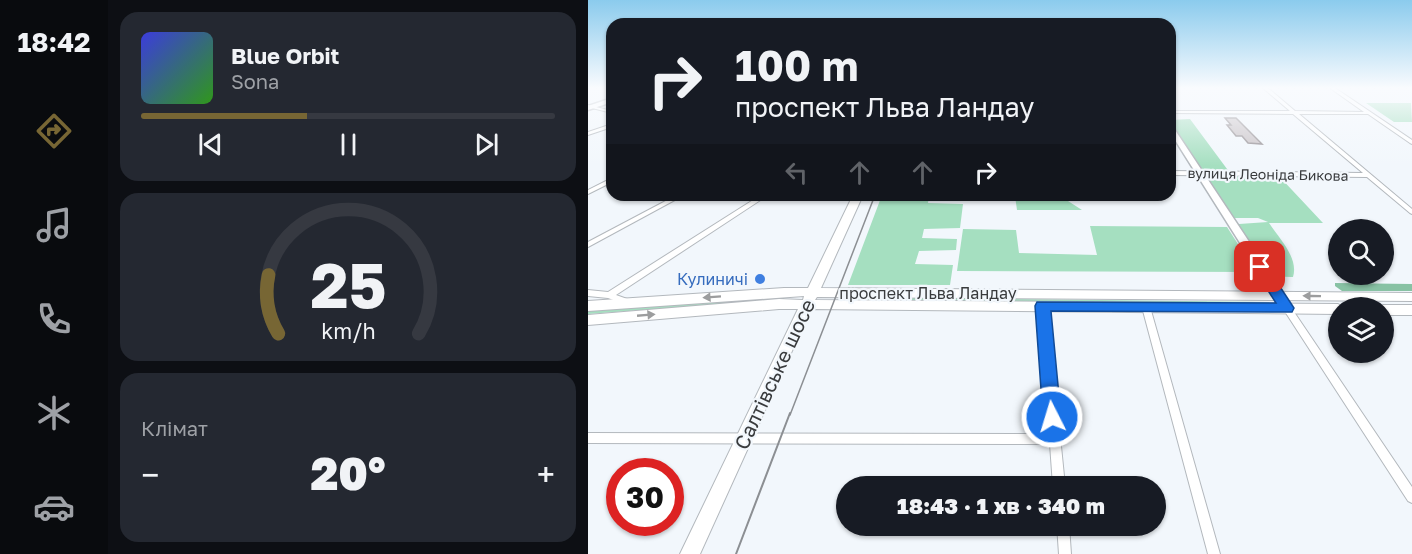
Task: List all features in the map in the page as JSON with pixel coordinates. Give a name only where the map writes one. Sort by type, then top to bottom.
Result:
[{"type":"main road","name":"Салтівське шосе","points":[[690,554],[855,201]]},
{"type":"main road","name":"проспект Льва Ландау","points":[[588,306],[768,292],[810,298],[1043,306],[1328,309]]},
{"type":"main road","name":"проспект Льва Ландау","points":[[588,320],[810,298],[1412,297]]},
{"type":"main road","points":[[1394,310],[1412,310]]},
{"type":"street","points":[[1296,114],[1412,212]]},
{"type":"street","points":[[1369,114],[1412,142]]},
{"type":"street","points":[[588,134],[606,127]]},
{"type":"street","points":[[1176,136],[1278,296],[1412,497]]},
{"type":"street","name":"вулиця Леоніда Бикова","points":[[1176,172],[1366,175]]},
{"type":"street","points":[[588,192],[606,183]]},
{"type":"street","points":[[588,245],[670,201]]},
{"type":"street","points":[[609,295],[756,201]]},
{"type":"street","points":[[588,293],[609,295],[631,303]]},
{"type":"street","points":[[1043,306],[1058,476]]},
{"type":"street","points":[[1146,307],[1215,554]]},
{"type":"street","points":[[588,326],[608,319]]},
{"type":"street","points":[[588,438],[1054,439]]},
{"type":"street","points":[[1064,536],[1065,554]]},
{"type":"green space","points":[[1382,114],[1412,114],[1412,122],[1394,122]]},
{"type":"green space","points":[[1190,119],[1230,173],[1277,174],[1323,223],[1269,223],[1291,256],[1293,277],[1281,276],[1264,269],[1251,255],[1235,228],[1239,224],[1268,222],[1258,218],[1229,218],[1176,136],[1176,120]]},
{"type":"green space","points":[[880,201],[963,204],[960,228],[924,229],[922,238],[957,239],[956,250],[919,251],[915,264],[953,265],[950,285],[848,285]]},
{"type":"green space","points":[[1016,201],[1068,201],[1082,210],[1017,210]]},
{"type":"green space","points":[[1090,226],[1227,227],[1256,272],[957,271],[963,229],[1016,230],[1019,253],[1097,255]]},
{"type":"green space","points":[[1412,284],[1412,291],[1342,291],[1335,286]]},
{"type":"green space","points":[[778,297],[777,300],[588,314],[588,311]]},
{"type":"green space","points":[[850,297],[1269,302],[1271,305],[848,301]]},
{"type":"building","points":[[1225,118],[1236,118],[1262,144],[1248,143],[1242,136],[1236,136],[1227,125],[1231,125]]},
{"type":"tram line","points":[[790,415],[873,201]]},
{"type":"tram line","points":[[736,554],[790,413]]},
{"type":"place","name":"Кулиничі","points":[[760,279]]},
{"type":"route","points":[[1052,417],[1043,306],[1287,308],[1260,267]]}]
